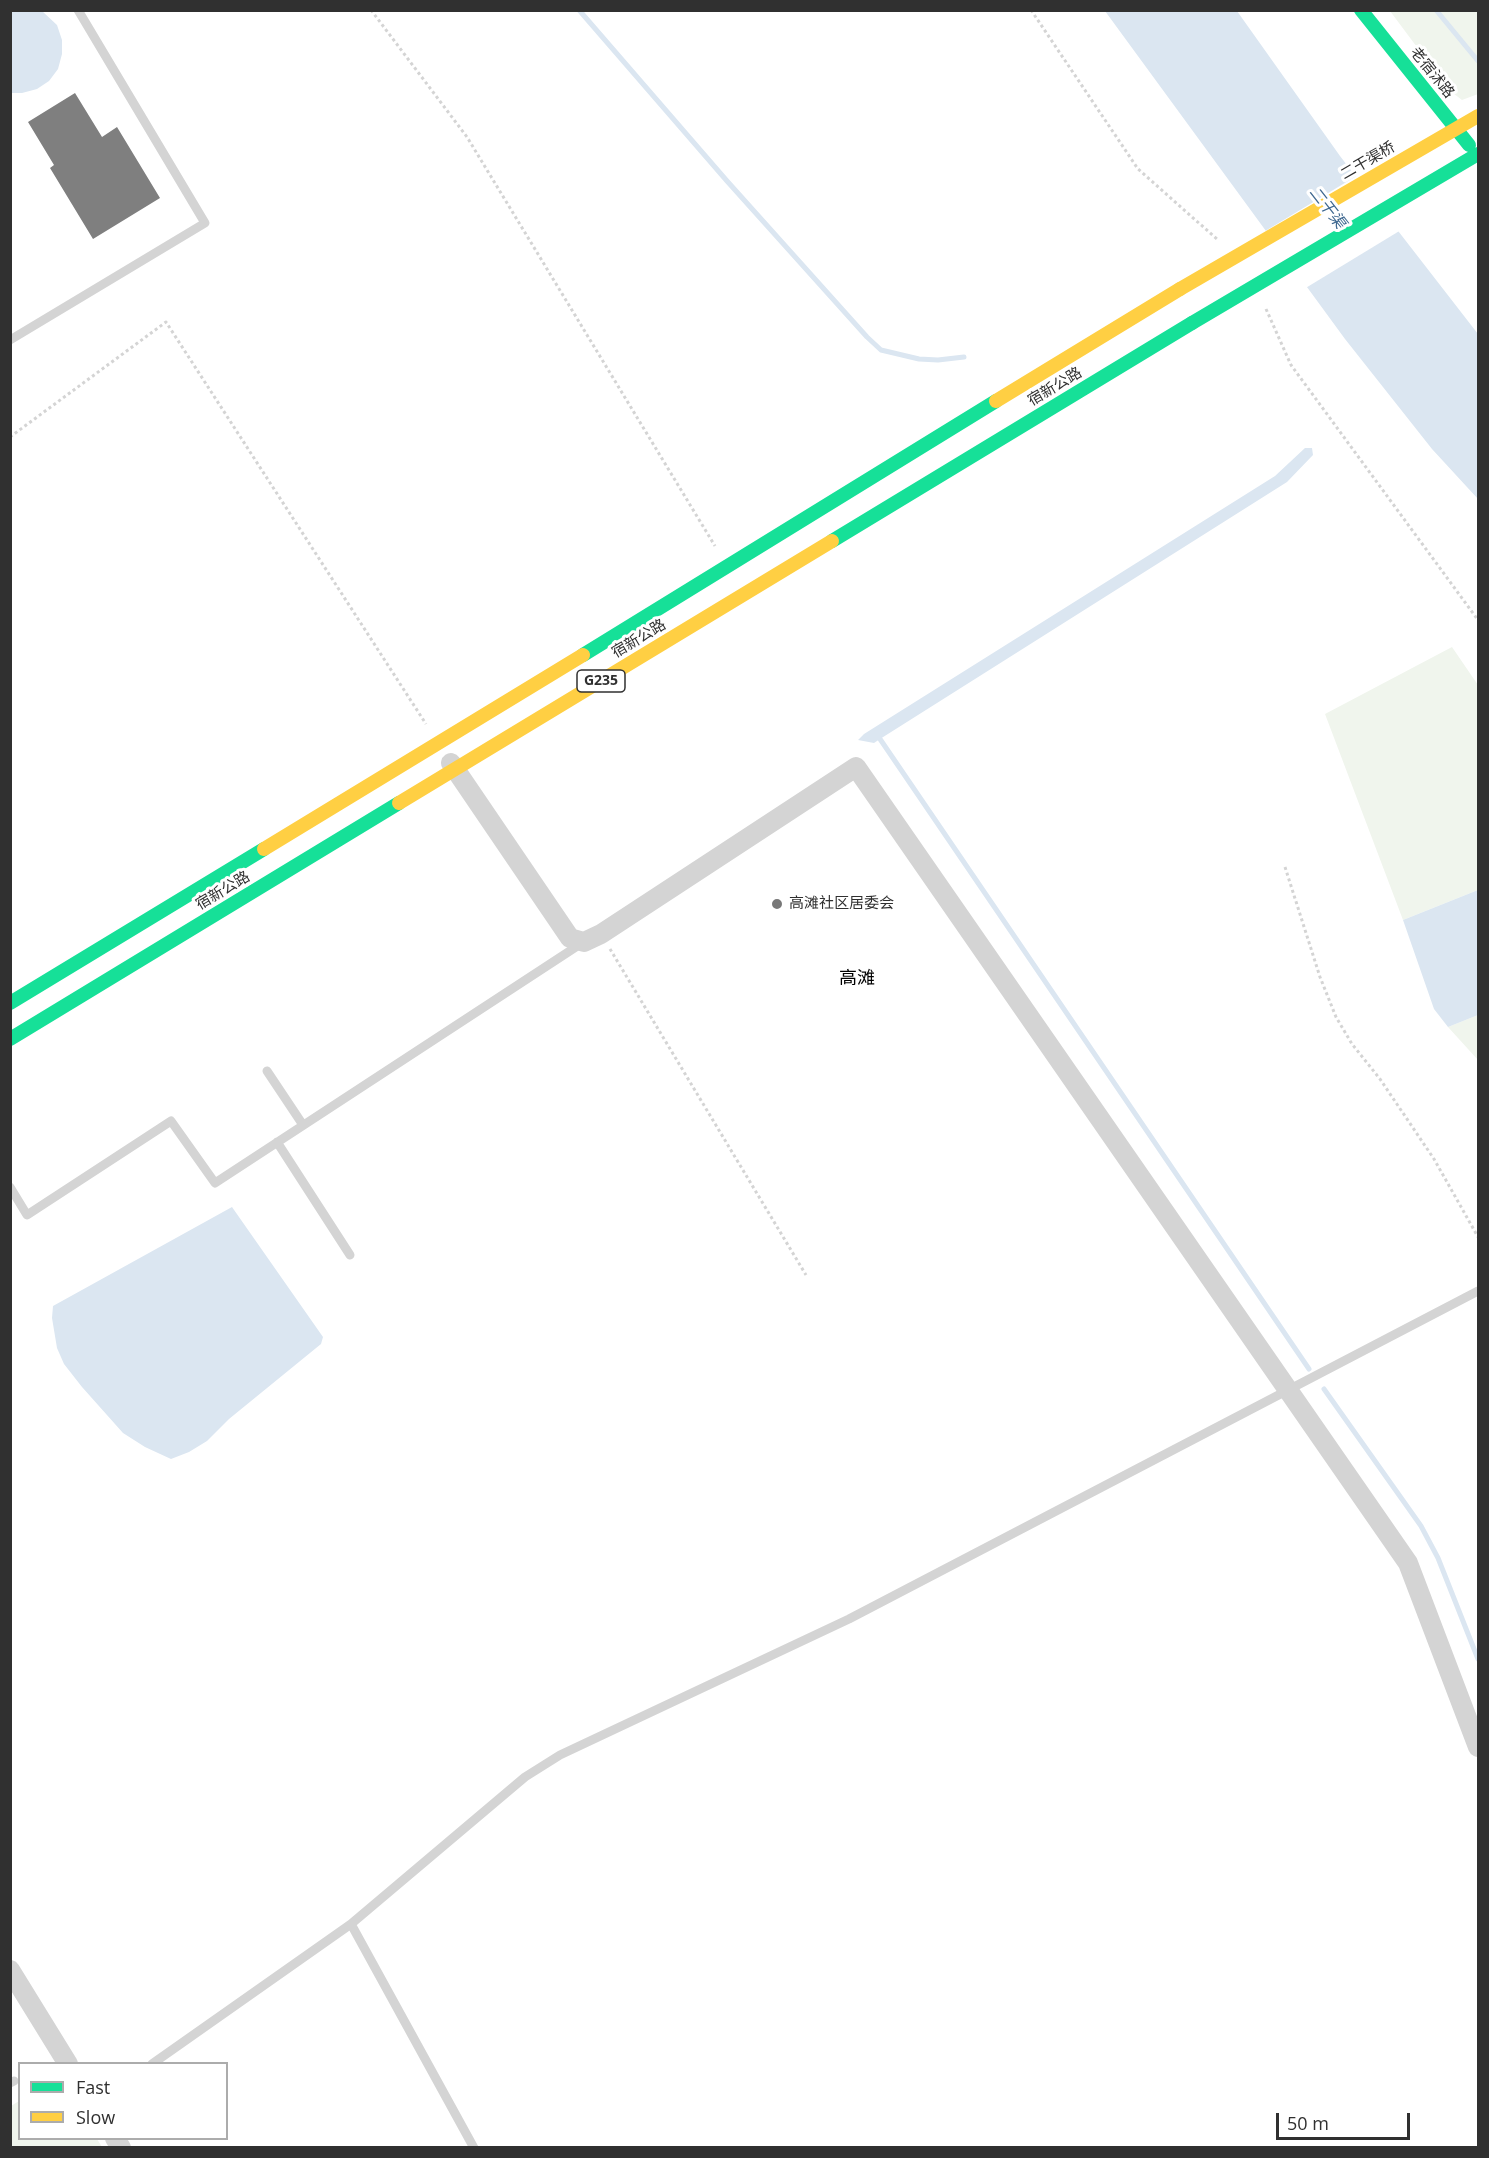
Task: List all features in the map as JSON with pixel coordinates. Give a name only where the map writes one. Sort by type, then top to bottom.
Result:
[{"type":"main road","name":"老宿沭路","points":[[1360,10],[1479,155]]},
{"type":"main road","name":"二干渠桥","points":[[1180,289],[1479,116]]},
{"type":"main road","name":"宿新公路","points":[[10,1039],[1192,323],[1479,155]]},
{"type":"main road","name":"宿新公路","points":[[10,1002],[439,743],[1180,289]]},
{"type":"street","points":[[439,743],[570,938],[593,938],[856,767],[1408,1563],[1479,1747]]},
{"type":"street","points":[[10,1970],[67,2062]]},
{"type":"lane","points":[[10,340],[205,223],[78,10]]},
{"type":"lane","points":[[10,1187],[27,1215],[171,1121],[215,1183],[593,938]]},
{"type":"lane","points":[[267,1071],[303,1125]]},
{"type":"lane","points":[[277,1142],[350,1255]]},
{"type":"lane","points":[[155,2062],[351,1924],[525,1777],[560,1755],[849,1619],[1479,1291]]},
{"type":"lane","points":[[351,1924],[474,2148]]},
{"type":"path","points":[[370,10],[467,137],[728,566]]},
{"type":"path","points":[[10,437],[166,322],[439,743]]},
{"type":"path","points":[[1285,867],[1320,977],[1336,1017],[1352,1044],[1380,1079],[1434,1159],[1479,1236]]},
{"type":"path","points":[[593,938],[806,1275]]},
{"type":"shaded area","points":[[1390,11],[1478,11],[1478,94],[1462,100],[1449,90]]},
{"type":"shaded area","points":[[1452,647],[1478,685],[1478,890],[1403,920],[1325,714]]},
{"type":"shaded area","points":[[1478,1015],[1478,1060],[1448,1027]]},
{"type":"shaded area","points":[[18,2102],[18,2140],[98,2140],[102,2147],[11,2147],[11,2106]]},
{"type":"water","points":[[11,10],[42,11],[57,25],[62,40],[62,54],[58,69],[49,81],[37,89],[22,93],[11,93]]},
{"type":"water","name":"二干渠","points":[[1105,11],[1237,11],[1340,156],[1478,334],[1478,499],[1432,449],[1345,339]]},
{"type":"water","points":[[1305,448],[1312,448],[1313,455],[1287,482],[874,743],[858,740],[864,734],[1275,476]]},
{"type":"water","points":[[1478,890],[1478,1015],[1448,1027],[1434,1009],[1403,920]]},
{"type":"water","points":[[232,1207],[323,1337],[321,1344],[229,1419],[207,1441],[171,1459],[145,1447],[123,1433],[64,1364],[57,1348],[52,1318],[53,1306]]},
{"type":"pier","points":[[1358,175],[1401,230],[1304,289],[1262,233]]},
{"type":"building","points":[[75,93],[102,137],[117,127],[160,198],[93,239],[50,168],[54,165],[28,122]]},
{"type":"waterway","points":[[579,10],[727,181],[881,350],[919,359],[938,360],[964,357]]},
{"type":"waterway","points":[[1436,10],[1478,61]]},
{"type":"waterway","points":[[880,739],[1309,1369]]},
{"type":"waterway","points":[[1324,1389],[1421,1526],[1438,1558],[1478,1659]]},
{"type":"traffic: fast","points":[[1361,10],[1469,145]]},
{"type":"traffic: fast","points":[[1192,323],[1478,154]]},
{"type":"traffic: fast","points":[[832,541],[1192,323]]},
{"type":"traffic: fast","points":[[583,655],[996,401]]},
{"type":"traffic: fast","points":[[10,1039],[399,803]]},
{"type":"traffic: fast","points":[[10,1003],[264,849]]},
{"type":"traffic: slow","points":[[1180,289],[1478,116]]},
{"type":"traffic: slow","points":[[996,401],[1180,289]]},
{"type":"traffic: slow","points":[[399,803],[832,541]]},
{"type":"traffic: slow","points":[[264,849],[583,655]]},
{"type":"place","name":"高滩社区居委会","points":[[777,904]]},
{"type":"district","name":"高滩","points":[[857,979]]}]
